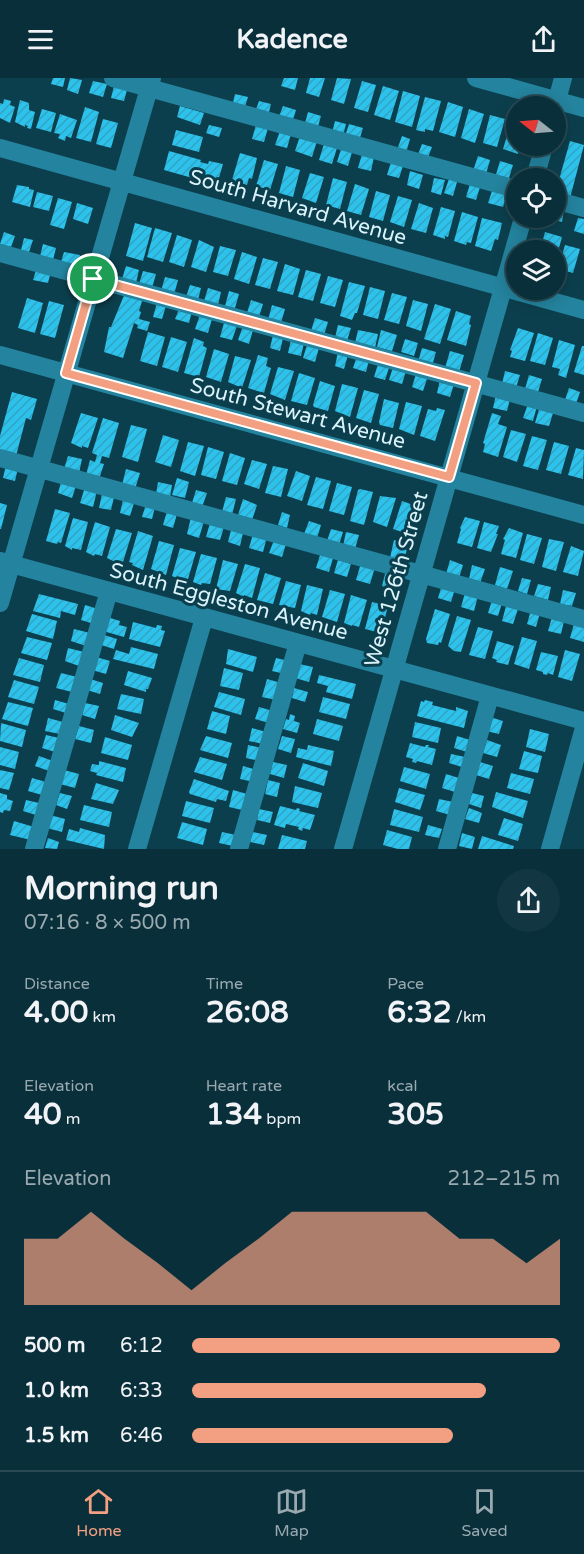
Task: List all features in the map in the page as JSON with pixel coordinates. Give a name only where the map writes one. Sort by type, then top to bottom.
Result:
[{"type":"street","points":[[113,78],[150,83],[506,186]]},
{"type":"street","points":[[476,78],[531,96]]},
{"type":"street","points":[[558,96],[563,78]]},
{"type":"street","points":[[0,603],[6,563],[39,469],[150,83]]},
{"type":"street","points":[[566,105],[584,108]]},
{"type":"street","name":"South Harvard Avenue","points":[[0,148],[584,310]]},
{"type":"street","points":[[566,203],[584,208]]},
{"type":"street","name":"West 126th Street","points":[[343,849],[520,228]]},
{"type":"street","points":[[0,253],[584,413]]},
{"type":"street","name":"South Stewart Avenue","points":[[0,355],[584,514]]},
{"type":"street","points":[[0,458],[584,619]]},
{"type":"street","name":"South Eggleston Avenue","points":[[6,563],[584,722]]},
{"type":"street","points":[[34,849],[109,591]]},
{"type":"street","points":[[136,849],[204,618]]},
{"type":"street","points":[[239,849],[298,643]]},
{"type":"street","points":[[447,849],[490,696]]},
{"type":"street","points":[[550,849],[584,728]]},
{"type":"building","points":[[53,78],[65,78],[63,87],[51,84]]},
{"type":"building","points":[[70,78],[82,80],[78,94],[67,90]]},
{"type":"building","points":[[284,78],[298,78],[295,90],[281,86]]},
{"type":"building","points":[[310,78],[325,78],[319,97],[306,93]]},
{"type":"building","points":[[337,78],[351,79],[344,104],[331,100]]},
{"type":"building","points":[[93,81],[107,84],[103,97],[89,93]]},
{"type":"building","points":[[362,81],[376,85],[368,112],[354,108]]},
{"type":"building","points":[[114,86],[127,90],[124,101],[111,98]]},
{"type":"building","points":[[383,86],[399,91],[390,120],[374,115]]},
{"type":"building","points":[[403,91],[420,96],[412,127],[395,122]]},
{"type":"building","points":[[235,94],[248,97],[244,110],[232,107]]},
{"type":"building","points":[[425,97],[441,101],[433,131],[425,129],[425,132],[416,130]]},
{"type":"building","points":[[4,99],[11,101],[10,105],[15,107],[10,123],[0,118],[0,103],[3,104]]},
{"type":"building","points":[[20,100],[29,103],[29,110],[35,112],[31,129],[15,122]]},
{"type":"building","points":[[259,101],[271,104],[268,116],[255,112]]},
{"type":"building","points":[[448,102],[463,107],[455,137],[439,132]]},
{"type":"building","points":[[180,106],[204,113],[200,125],[177,117]]},
{"type":"building","points":[[283,106],[296,110],[292,123],[278,119]]},
{"type":"building","points":[[85,107],[99,112],[91,142],[76,138]]},
{"type":"building","points":[[42,109],[56,113],[51,132],[36,128]]},
{"type":"building","points":[[469,109],[484,114],[475,143],[461,138]]},
{"type":"building","points":[[308,112],[321,116],[317,130],[304,127]]},
{"type":"building","points":[[60,114],[77,120],[71,138],[66,136],[65,141],[58,138],[60,134],[54,133]]},
{"type":"building","points":[[490,115],[505,119],[497,147],[483,143]]},
{"type":"building","points":[[103,119],[118,123],[111,148],[96,144]]},
{"type":"building","points":[[335,121],[346,124],[343,136],[332,133]]},
{"type":"building","points":[[349,124],[363,128],[359,141],[345,136]]},
{"type":"building","points":[[209,125],[222,128],[219,137],[206,133]]},
{"type":"building","points":[[256,125],[268,128],[264,142],[252,139]]},
{"type":"building","points":[[176,130],[203,137],[199,152],[172,145]]},
{"type":"building","points":[[280,131],[291,134],[287,148],[275,145]]},
{"type":"building","points":[[300,136],[317,141],[312,157],[295,151]]},
{"type":"building","points":[[402,136],[410,139],[406,153],[397,150]]},
{"type":"building","points":[[570,141],[584,145],[570,198],[566,197],[566,168],[562,168]]},
{"type":"building","points":[[324,144],[337,148],[332,164],[319,160]]},
{"type":"building","points":[[422,144],[432,147],[427,160],[417,157]]},
{"type":"building","points":[[341,149],[352,152],[348,166],[337,162]]},
{"type":"building","points":[[169,151],[208,164],[209,161],[223,164],[218,181],[198,173],[196,179],[164,170]]},
{"type":"building","points":[[240,153],[257,158],[252,179],[249,178],[247,185],[232,180]]},
{"type":"building","points":[[362,154],[374,157],[371,171],[358,168]]},
{"type":"building","points":[[478,156],[490,160],[486,174],[473,171]]},
{"type":"building","points":[[264,160],[278,164],[270,190],[256,186]]},
{"type":"building","points":[[500,161],[513,165],[512,168],[506,168],[506,181],[495,178]]},
{"type":"building","points":[[391,162],[403,166],[399,178],[387,175]]},
{"type":"building","points":[[286,166],[300,170],[293,197],[279,193]]},
{"type":"building","points":[[410,171],[423,175],[419,189],[407,185]]},
{"type":"building","points":[[310,173],[324,177],[316,203],[302,198]]},
{"type":"building","points":[[333,178],[347,182],[340,209],[326,205]]},
{"type":"building","points":[[434,178],[445,180],[441,195],[431,192]]},
{"type":"building","points":[[449,179],[457,182],[453,196],[444,193]]},
{"type":"building","points":[[355,184],[369,189],[361,215],[347,211]]},
{"type":"building","points":[[470,184],[480,187],[476,200],[466,197]]},
{"type":"building","points":[[17,185],[34,190],[30,207],[12,202]]},
{"type":"building","points":[[376,191],[390,195],[383,221],[369,217]]},
{"type":"building","points":[[492,191],[506,195],[503,207],[488,203]]},
{"type":"building","points":[[37,192],[53,196],[49,211],[33,207]]},
{"type":"building","points":[[398,196],[412,200],[404,227],[390,222]]},
{"type":"building","points":[[58,198],[72,202],[64,229],[50,225]]},
{"type":"building","points":[[77,203],[93,208],[88,224],[73,219]]},
{"type":"building","points":[[419,203],[433,208],[426,233],[411,229]]},
{"type":"building","points":[[441,207],[455,211],[448,237],[445,236],[445,239],[433,235]]},
{"type":"building","points":[[462,212],[478,217],[471,243],[467,242],[466,245],[454,241]]},
{"type":"building","points":[[482,218],[502,223],[498,240],[495,239],[491,251],[475,246]]},
{"type":"building","points":[[578,218],[584,219],[584,234],[574,231]]},
{"type":"building","points":[[135,223],[152,228],[143,261],[126,256]]},
{"type":"building","points":[[155,228],[172,233],[163,262],[147,257]]},
{"type":"building","points":[[4,232],[15,236],[11,247],[0,244]]},
{"type":"building","points":[[545,232],[562,237],[561,240],[543,240]]},
{"type":"building","points":[[177,235],[192,240],[184,267],[169,262]]},
{"type":"building","points":[[24,238],[33,240],[29,252],[21,250]]},
{"type":"building","points":[[199,240],[214,247],[206,272],[191,267]]},
{"type":"building","points":[[43,244],[56,248],[53,260],[40,256]]},
{"type":"building","points":[[566,245],[580,249],[573,273],[566,271]]},
{"type":"building","points":[[220,246],[236,250],[228,276],[213,272]]},
{"type":"building","points":[[64,252],[80,255],[77,268],[61,262]]},
{"type":"building","points":[[242,252],[257,257],[249,284],[234,279]]},
{"type":"building","points":[[263,258],[278,262],[270,289],[255,285]]},
{"type":"building","points":[[285,264],[300,269],[293,295],[277,291]]},
{"type":"building","points":[[126,266],[139,270],[136,283],[122,279]]},
{"type":"building","points":[[37,267],[51,271],[48,283],[33,280]]},
{"type":"building","points":[[306,270],[321,274],[313,301],[298,297]]},
{"type":"building","points":[[143,271],[156,274],[152,288],[139,284]]},
{"type":"building","points":[[328,276],[343,280],[335,307],[320,303]]},
{"type":"building","points":[[165,277],[178,280],[174,295],[161,291]]},
{"type":"building","points":[[349,282],[365,286],[357,313],[352,320],[340,316]]},
{"type":"building","points":[[190,285],[201,288],[198,300],[186,297]]},
{"type":"building","points":[[370,287],[385,291],[378,319],[363,315]]},
{"type":"building","points":[[208,288],[221,292],[218,305],[204,301]]},
{"type":"building","points":[[229,291],[239,294],[235,308],[225,306]]},
{"type":"building","points":[[125,293],[143,298],[139,319],[150,322],[147,331],[137,328],[138,325],[134,323],[123,358],[104,352],[109,327],[111,327]]},
{"type":"building","points":[[392,293],[407,297],[399,324],[384,320]]},
{"type":"building","points":[[27,298],[43,303],[35,333],[18,328]]},
{"type":"building","points":[[251,300],[263,304],[259,317],[247,313]]},
{"type":"building","points":[[413,300],[428,304],[421,331],[406,326]]},
{"type":"building","points":[[49,301],[64,305],[55,338],[40,334]]},
{"type":"building","points":[[157,303],[166,306],[162,319],[153,317]]},
{"type":"building","points":[[435,304],[451,309],[440,344],[424,339]]},
{"type":"building","points":[[272,305],[285,309],[281,323],[268,320]]},
{"type":"building","points":[[180,307],[192,311],[189,323],[175,319]]},
{"type":"building","points":[[456,311],[471,316],[466,346],[447,340]]},
{"type":"building","points":[[200,315],[212,319],[208,333],[195,329]]},
{"type":"building","points":[[315,318],[328,322],[324,335],[311,331]]},
{"type":"building","points":[[224,323],[237,326],[232,340],[220,337]]},
{"type":"building","points":[[338,325],[351,328],[347,341],[335,338]]},
{"type":"building","points":[[243,326],[253,330],[249,344],[238,340]]},
{"type":"building","points":[[518,328],[534,333],[525,361],[510,357],[512,351],[510,350]]},
{"type":"building","points":[[358,330],[378,334],[375,348],[355,343]]},
{"type":"building","points":[[381,330],[397,335],[392,351],[377,347]]},
{"type":"building","points":[[148,332],[165,337],[157,366],[140,361]]},
{"type":"building","points":[[538,333],[553,338],[545,365],[530,361]]},
{"type":"building","points":[[273,335],[283,338],[280,351],[270,348]]},
{"type":"building","points":[[171,337],[187,342],[178,372],[162,367]]},
{"type":"building","points":[[194,338],[204,342],[203,346],[207,348],[199,377],[184,373]]},
{"type":"building","points":[[405,339],[418,343],[414,356],[401,352]]},
{"type":"building","points":[[291,340],[304,343],[301,356],[288,353]]},
{"type":"building","points":[[559,340],[575,345],[566,378],[558,375],[560,369],[552,367]]},
{"type":"building","points":[[307,345],[319,348],[315,362],[303,358]]},
{"type":"building","points":[[582,346],[584,346],[584,375],[574,372]]},
{"type":"building","points":[[422,348],[436,352],[432,366],[418,362]]},
{"type":"building","points":[[214,349],[229,354],[221,382],[206,377]]},
{"type":"building","points":[[450,351],[464,355],[459,372],[445,368]]},
{"type":"building","points":[[338,352],[348,355],[344,369],[335,366]]},
{"type":"building","points":[[258,355],[268,358],[266,366],[271,368],[264,393],[248,388]]},
{"type":"building","points":[[235,356],[251,360],[242,388],[228,382]]},
{"type":"building","points":[[357,356],[369,360],[366,372],[353,368]]},
{"type":"building","points":[[378,364],[389,368],[385,380],[374,377]]},
{"type":"building","points":[[278,367],[294,371],[285,400],[270,394]]},
{"type":"building","points":[[393,367],[406,371],[402,384],[389,380]]},
{"type":"building","points":[[505,371],[520,375],[516,388],[502,384]]},
{"type":"building","points":[[299,373],[315,378],[307,405],[291,401]]},
{"type":"building","points":[[416,374],[427,379],[423,391],[412,387]]},
{"type":"building","points":[[529,375],[542,379],[538,392],[525,389]]},
{"type":"building","points":[[440,380],[454,384],[450,397],[437,393]]},
{"type":"building","points":[[320,381],[335,386],[328,411],[313,405]]},
{"type":"building","points":[[342,384],[358,388],[350,417],[335,411]]},
{"type":"building","points":[[569,388],[580,392],[576,404],[565,400]]},
{"type":"building","points":[[364,390],[379,394],[371,423],[356,418]]},
{"type":"building","points":[[12,392],[37,399],[31,420],[26,418],[16,456],[0,452],[0,436]]},
{"type":"building","points":[[496,395],[510,399],[507,411],[493,408]]},
{"type":"building","points":[[384,399],[399,403],[393,428],[380,425],[379,422]]},
{"type":"building","points":[[406,402],[422,406],[414,435],[399,429]]},
{"type":"building","points":[[528,404],[537,406],[533,421],[523,418]]},
{"type":"building","points":[[540,406],[554,410],[549,426],[535,423]]},
{"type":"building","points":[[437,408],[445,410],[435,441],[420,436],[428,409],[436,411]]},
{"type":"building","points":[[81,413],[98,418],[88,448],[71,443]]},
{"type":"building","points":[[492,413],[501,416],[498,424],[507,427],[498,457],[483,452],[485,444],[483,443]]},
{"type":"building","points":[[103,418],[119,423],[109,458],[102,456],[100,463],[104,464],[99,479],[86,475],[90,460],[95,462],[97,455],[92,453]]},
{"type":"building","points":[[131,425],[147,429],[138,462],[122,457]]},
{"type":"building","points":[[511,430],[526,434],[517,462],[503,457]]},
{"type":"building","points":[[163,435],[179,440],[171,467],[155,462]]},
{"type":"building","points":[[532,436],[547,440],[538,470],[523,466]]},
{"type":"building","points":[[188,442],[204,446],[195,476],[180,471]]},
{"type":"building","points":[[554,442],[569,446],[561,474],[546,470]]},
{"type":"building","points":[[208,447],[224,452],[216,479],[201,475]]},
{"type":"building","points":[[576,448],[584,450],[583,479],[568,475]]},
{"type":"building","points":[[230,453],[245,458],[237,485],[222,481]]},
{"type":"building","points":[[68,456],[82,459],[79,473],[64,469]]},
{"type":"building","points":[[252,460],[267,464],[259,489],[244,484]]},
{"type":"building","points":[[6,465],[18,468],[15,481],[3,478]]},
{"type":"building","points":[[273,466],[288,469],[281,497],[265,493]]},
{"type":"building","points":[[126,469],[140,473],[135,489],[122,485]]},
{"type":"building","points":[[296,471],[310,476],[302,501],[287,496]]},
{"type":"building","points":[[316,477],[331,481],[323,509],[307,505]]},
{"type":"building","points":[[177,478],[189,482],[185,498],[172,495]]},
{"type":"building","points":[[61,482],[76,486],[72,498],[58,493]]},
{"type":"building","points":[[158,482],[172,485],[170,497],[156,494]]},
{"type":"building","points":[[337,483],[352,487],[344,515],[329,511]]},
{"type":"building","points":[[85,487],[97,491],[93,507],[80,503]]},
{"type":"building","points":[[360,489],[373,492],[364,525],[350,521]]},
{"type":"building","points":[[196,490],[207,493],[202,507],[192,503]]},
{"type":"building","points":[[102,494],[114,497],[111,510],[99,508]]},
{"type":"building","points":[[380,496],[396,498],[387,527],[373,522]]},
{"type":"building","points":[[226,497],[236,499],[232,515],[222,512]]},
{"type":"building","points":[[243,499],[257,505],[252,520],[238,515]]},
{"type":"building","points":[[123,500],[134,503],[130,516],[120,513]]},
{"type":"building","points":[[402,501],[416,506],[414,514],[417,515],[411,535],[393,529]]},
{"type":"building","points":[[0,503],[7,505],[1,529],[0,529]]},
{"type":"building","points":[[146,504],[155,507],[152,519],[142,517]]},
{"type":"building","points":[[55,509],[70,513],[61,543],[57,544],[46,541]]},
{"type":"building","points":[[167,511],[177,514],[173,528],[163,525]]},
{"type":"building","points":[[282,512],[290,515],[287,528],[278,525]]},
{"type":"building","points":[[191,517],[204,521],[199,538],[187,534]]},
{"type":"building","points":[[465,517],[480,521],[472,547],[457,543]]},
{"type":"building","points":[[73,518],[88,522],[81,550],[72,548],[72,550],[65,546]]},
{"type":"building","points":[[309,521],[321,525],[317,538],[304,534]]},
{"type":"building","points":[[95,522],[110,527],[102,556],[95,554],[94,556],[86,552]]},
{"type":"building","points":[[484,522],[499,526],[491,552],[477,548]]},
{"type":"building","points":[[210,523],[224,527],[220,540],[206,537]]},
{"type":"building","points":[[509,528],[523,533],[516,558],[501,554],[505,540],[503,539]]},
{"type":"building","points":[[116,529],[132,533],[123,562],[116,560],[115,562],[107,558]]},
{"type":"building","points":[[331,529],[343,532],[339,545],[327,541]]},
{"type":"building","points":[[231,530],[243,533],[240,546],[228,542]]},
{"type":"building","points":[[138,531],[153,536],[143,570],[129,562]]},
{"type":"building","points":[[346,532],[359,535],[355,549],[343,546]]},
{"type":"building","points":[[253,534],[267,537],[263,552],[249,548]]},
{"type":"building","points":[[527,534],[542,538],[534,564],[520,560]]},
{"type":"building","points":[[549,539],[564,542],[556,571],[542,567]]},
{"type":"building","points":[[274,540],[286,544],[282,557],[269,553]]},
{"type":"building","points":[[394,540],[408,544],[404,562],[390,558]]},
{"type":"building","points":[[159,541],[174,545],[166,575],[151,569]]},
{"type":"building","points":[[571,546],[584,551],[578,576],[563,572]]},
{"type":"building","points":[[180,548],[196,552],[188,579],[172,576]]},
{"type":"building","points":[[201,554],[217,558],[210,584],[202,583],[201,585],[193,582]]},
{"type":"building","points":[[320,555],[333,558],[329,572],[316,568]]},
{"type":"building","points":[[223,560],[238,564],[230,591],[216,589]]},
{"type":"building","points":[[338,560],[351,564],[347,577],[334,573]]},
{"type":"building","points":[[450,560],[463,565],[459,578],[446,574]]},
{"type":"building","points":[[361,563],[375,567],[370,584],[356,580]]},
{"type":"building","points":[[245,564],[260,568],[252,598],[236,593]]},
{"type":"building","points":[[472,565],[485,569],[480,583],[469,579]]},
{"type":"building","points":[[500,567],[513,571],[507,589],[495,585]]},
{"type":"building","points":[[386,570],[400,574],[395,591],[382,586]]},
{"type":"building","points":[[265,573],[281,578],[273,604],[257,600]]},
{"type":"building","points":[[522,578],[531,580],[527,594],[518,591]]},
{"type":"building","points":[[286,581],[301,585],[295,608],[279,605]]},
{"type":"building","points":[[538,584],[551,587],[548,600],[534,596]]},
{"type":"building","points":[[307,585],[323,589],[317,615],[301,611]]},
{"type":"building","points":[[442,585],[455,589],[451,602],[438,598]]},
{"type":"building","points":[[330,590],[345,594],[337,622],[322,617]]},
{"type":"building","points":[[563,590],[576,593],[572,606],[560,604]]},
{"type":"building","points":[[465,593],[478,596],[474,611],[461,607]]},
{"type":"building","points":[[39,594],[78,604],[75,615],[61,611],[60,618],[33,611]]},
{"type":"building","points":[[351,595],[367,600],[359,627],[344,623]]},
{"type":"building","points":[[492,600],[502,603],[498,616],[488,613]]},
{"type":"building","points":[[372,602],[388,606],[381,633],[365,629]]},
{"type":"building","points":[[85,605],[98,609],[94,624],[81,620]]},
{"type":"building","points":[[506,606],[518,609],[513,624],[502,621]]},
{"type":"building","points":[[435,609],[450,614],[441,643],[439,642],[438,645],[427,643],[426,639]]},
{"type":"building","points":[[531,610],[540,613],[536,627],[527,624]]},
{"type":"building","points":[[32,614],[57,621],[53,639],[26,631]]},
{"type":"building","points":[[457,616],[471,620],[461,652],[454,651],[448,646]]},
{"type":"building","points":[[107,617],[120,621],[119,625],[127,627],[124,637],[103,631]]},
{"type":"building","points":[[552,617],[564,621],[561,634],[548,631]]},
{"type":"building","points":[[133,622],[156,628],[157,625],[162,626],[161,630],[165,631],[160,647],[129,639]]},
{"type":"building","points":[[574,624],[584,627],[584,642],[570,638]]},
{"type":"building","points":[[478,627],[493,631],[485,659],[469,655]]},
{"type":"building","points":[[74,629],[90,633],[86,646],[71,641]]},
{"type":"building","points":[[104,635],[117,639],[114,649],[101,645]]},
{"type":"building","points":[[27,637],[52,643],[47,660],[21,653]]},
{"type":"building","points":[[522,637],[537,641],[529,669],[514,664]]},
{"type":"building","points":[[497,641],[514,646],[508,665],[496,662],[497,660],[492,658]]},
{"type":"building","points":[[131,647],[158,654],[154,669],[113,659],[116,650],[129,654]]},
{"type":"building","points":[[68,648],[84,652],[79,666],[65,661]]},
{"type":"building","points":[[228,649],[257,657],[253,672],[226,664]]},
{"type":"building","points":[[565,650],[580,654],[572,681],[558,677]]},
{"type":"building","points":[[541,652],[558,656],[553,675],[543,674],[536,670]]},
{"type":"building","points":[[96,657],[110,661],[106,674],[92,670]]},
{"type":"building","points":[[19,658],[44,665],[40,682],[13,675]]},
{"type":"building","points":[[276,658],[289,661],[285,674],[272,671]]},
{"type":"building","points":[[299,664],[313,667],[309,682],[295,678]]},
{"type":"building","points":[[224,668],[243,673],[239,690],[220,686]]},
{"type":"building","points":[[128,671],[152,678],[146,692],[124,685]]},
{"type":"building","points":[[61,673],[77,677],[72,692],[56,688]]},
{"type":"building","points":[[319,675],[356,684],[352,699],[326,692],[328,686],[317,683]]},
{"type":"building","points":[[90,679],[103,683],[100,694],[87,690]]},
{"type":"building","points":[[267,679],[281,683],[276,700],[262,697]]},
{"type":"building","points":[[14,680],[39,687],[34,704],[8,697]]},
{"type":"building","points":[[294,688],[308,692],[305,702],[292,698]]},
{"type":"building","points":[[219,692],[245,699],[241,715],[214,707]]},
{"type":"building","points":[[121,694],[144,699],[141,714],[117,709]]},
{"type":"building","points":[[323,697],[350,704],[346,719],[319,712]]},
{"type":"building","points":[[55,700],[69,704],[66,713],[53,709]]},
{"type":"building","points":[[421,701],[433,702],[432,705],[456,711],[456,707],[468,711],[464,728],[417,716]]},
{"type":"building","points":[[8,702],[33,708],[28,726],[2,719]]},
{"type":"building","points":[[85,703],[99,706],[95,719],[82,715]]},
{"type":"building","points":[[259,707],[273,711],[269,723],[255,719]]},
{"type":"building","points":[[212,711],[230,716],[226,734],[207,729]]},
{"type":"building","points":[[290,714],[295,716],[294,721],[300,723],[297,733],[283,729]]},
{"type":"building","points":[[115,715],[139,723],[132,737],[111,730]]},
{"type":"building","points":[[490,717],[503,721],[499,734],[486,731]]},
{"type":"building","points":[[48,718],[63,722],[60,734],[45,731]]},
{"type":"building","points":[[317,719],[343,726],[339,741],[313,734]]},
{"type":"building","points":[[415,722],[441,728],[438,743],[412,737]]},
{"type":"building","points":[[1,723],[26,730],[22,747],[0,741]]},
{"type":"building","points":[[79,726],[94,730],[91,743],[75,739]]},
{"type":"building","points":[[252,728],[266,732],[263,744],[249,741]]},
{"type":"building","points":[[530,729],[549,734],[545,752],[526,747]]},
{"type":"building","points":[[46,735],[59,738],[55,752],[42,748]]},
{"type":"building","points":[[206,736],[232,743],[228,758],[200,750]]},
{"type":"building","points":[[282,736],[295,739],[291,753],[278,749]]},
{"type":"building","points":[[457,736],[470,740],[467,752],[454,748]]},
{"type":"building","points":[[105,737],[132,745],[128,760],[101,753]]},
{"type":"building","points":[[487,740],[501,745],[497,757],[483,753]]},
{"type":"building","points":[[410,743],[425,747],[429,745],[428,747],[436,749],[432,765],[412,762],[413,759],[406,757]]},
{"type":"building","points":[[248,745],[262,748],[260,761],[246,758]]},
{"type":"building","points":[[308,745],[334,751],[331,766],[296,757],[298,748],[307,750]]},
{"type":"building","points":[[0,747],[19,752],[15,769],[0,765]]},
{"type":"building","points":[[524,751],[542,756],[538,773],[519,769]]},
{"type":"building","points":[[451,754],[465,757],[462,767],[449,763]]},
{"type":"building","points":[[39,756],[53,761],[49,771],[35,766]]},
{"type":"building","points":[[200,757],[227,764],[222,780],[194,772]]},
{"type":"building","points":[[99,761],[126,768],[123,782],[96,775],[97,773],[90,771],[92,764],[99,765]]},
{"type":"building","points":[[273,762],[287,765],[284,778],[270,774]]},
{"type":"building","points":[[480,762],[493,766],[489,779],[476,775]]},
{"type":"building","points":[[303,763],[328,771],[324,786],[298,778]]},
{"type":"building","points":[[243,766],[257,770],[254,782],[240,779]]},
{"type":"building","points":[[404,767],[430,774],[426,789],[400,781]]},
{"type":"building","points":[[0,770],[14,773],[9,790],[0,788]]},
{"type":"building","points":[[64,770],[79,774],[75,788],[60,784]]},
{"type":"building","points":[[511,773],[534,779],[530,794],[507,788]]},
{"type":"building","points":[[446,774],[459,778],[455,792],[442,788]]},
{"type":"building","points":[[32,778],[46,782],[42,795],[28,791]]},
{"type":"building","points":[[194,779],[229,791],[226,801],[217,799],[216,802],[190,794]]},
{"type":"building","points":[[268,780],[280,783],[277,797],[265,794]]},
{"type":"building","points":[[96,783],[119,790],[113,804],[91,799]]},
{"type":"building","points":[[295,786],[322,793],[318,808],[292,802]]},
{"type":"building","points":[[399,788],[425,795],[420,810],[395,802]]},
{"type":"building","points":[[233,790],[247,794],[242,810],[229,807]]},
{"type":"building","points":[[496,792],[528,801],[523,818],[492,807]]},
{"type":"building","points":[[0,793],[7,795],[7,799],[13,801],[10,811],[0,812]]},
{"type":"building","points":[[60,793],[72,796],[67,809],[56,805]]},
{"type":"building","points":[[472,793],[484,796],[481,808],[469,804]]},
{"type":"building","points":[[439,799],[453,802],[450,815],[436,811]]},
{"type":"building","points":[[26,800],[39,803],[36,815],[23,811]]},
{"type":"building","points":[[186,801],[214,808],[210,823],[182,816]]},
{"type":"building","points":[[84,805],[112,812],[109,827],[80,820]]},
{"type":"building","points":[[280,806],[296,810],[297,808],[300,809],[299,811],[315,815],[310,830],[303,828],[302,831],[298,829],[299,827],[286,824],[285,828],[274,825]]},
{"type":"building","points":[[469,808],[482,813],[479,823],[465,819]]},
{"type":"building","points":[[259,809],[273,812],[270,823],[257,820]]},
{"type":"building","points":[[394,809],[423,817],[419,832],[390,825]]},
{"type":"building","points":[[50,815],[65,819],[62,832],[47,828]]},
{"type":"building","points":[[504,818],[523,824],[518,841],[498,835]]},
{"type":"building","points":[[14,821],[34,827],[31,840],[10,835]]},
{"type":"building","points":[[182,822],[207,829],[203,845],[177,838]]},
{"type":"building","points":[[428,825],[442,829],[439,838],[425,835]]},
{"type":"building","points":[[80,828],[105,835],[104,849],[66,840],[69,829],[79,832]]},
{"type":"building","points":[[387,830],[412,837],[409,849],[383,845]]},
{"type":"building","points":[[222,832],[236,835],[233,846],[219,843]]},
{"type":"building","points":[[253,832],[267,835],[264,845],[250,842]]},
{"type":"building","points":[[462,833],[475,837],[472,849],[459,846]]},
{"type":"building","points":[[282,835],[307,841],[305,849],[278,849]]},
{"type":"building","points":[[482,836],[514,846],[513,849],[478,849]]},
{"type":"building","points":[[48,838],[59,842],[57,849],[45,848]]},
{"type":"route","points":[[93,279],[476,383],[449,477],[66,373],[93,279]]}]
